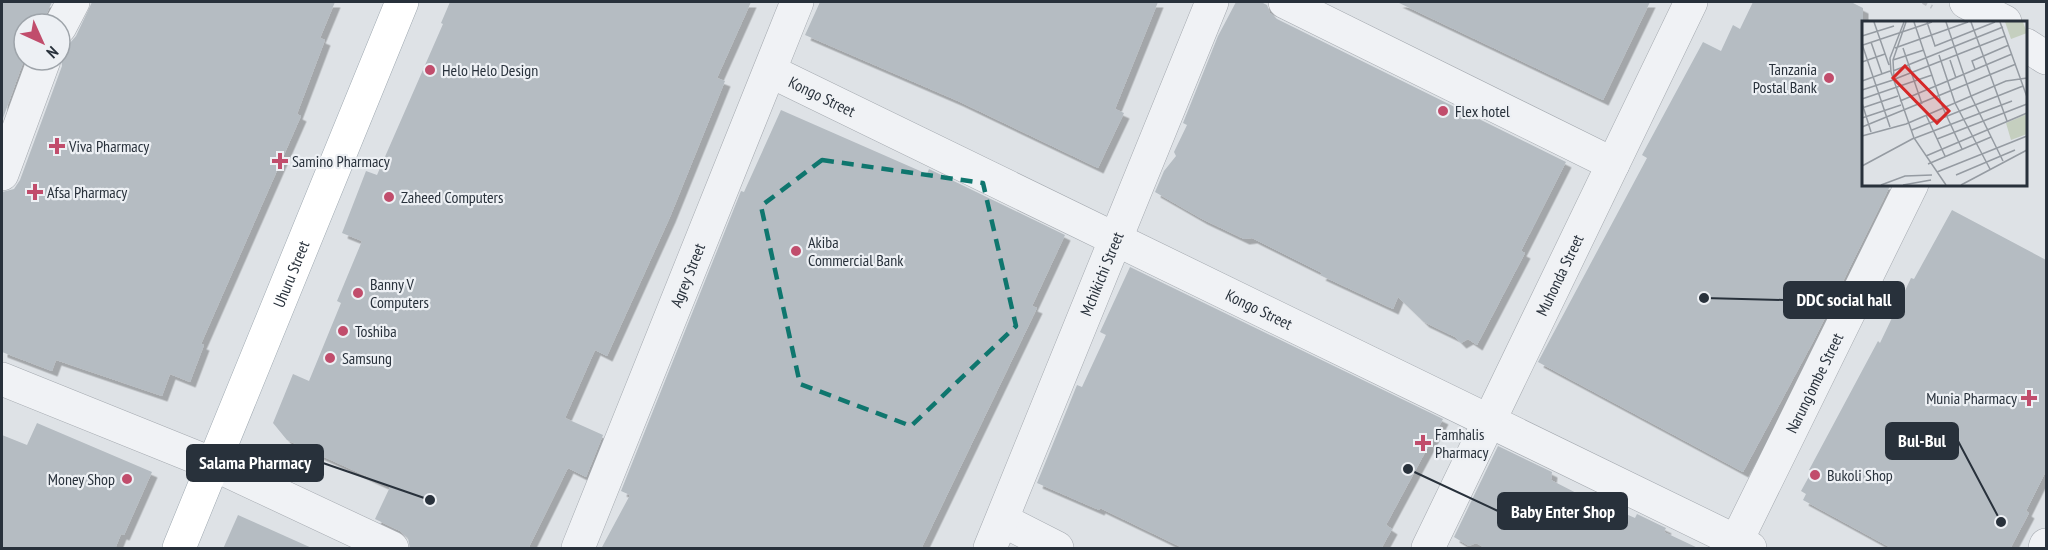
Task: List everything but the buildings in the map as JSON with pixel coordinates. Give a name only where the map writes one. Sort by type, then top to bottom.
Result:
[{"type":"main road","name":"Uhuru Street","points":[[179,549],[402,2]]},
{"type":"street","name":"Agrey Street","points":[[578,549],[797,2]]},
{"type":"street","name":"Mchikichi Street","points":[[996,534],[1212,2]]},
{"type":"street","points":[[1285,2],[1613,164]]},
{"type":"street","name":"Muhonda Street","points":[[1428,549],[1691,2]]},
{"type":"street","points":[[1951,2],[1986,18]]},
{"type":"street","points":[[2027,35],[2046,45]]},
{"type":"street","points":[[2027,46],[2046,58]]},
{"type":"street","name":"Kongo Street","points":[[770,70],[1740,546]]},
{"type":"street","points":[[2,174],[40,72]]},
{"type":"street","name":"Narung'ombe Street","points":[[1740,546],[1911,186]]},
{"type":"street","points":[[2,379],[213,464],[392,549]]},
{"type":"street","points":[[996,534],[1057,549]]},
{"type":"highlighted area","points":[[822,160],[983,183],[1016,326],[911,426],[800,384],[761,206]]},
{"type":"place","name":"Helo Helo Design","points":[[430,70]]},
{"type":"place","name":"Tanzania Postal Bank","points":[[1829,78]]},
{"type":"place","name":"Flex hotel","points":[[1443,111]]},
{"type":"place","name":"Viva Pharmacy","points":[[57,146]]},
{"type":"place","name":"Samino Pharmacy","points":[[280,161]]},
{"type":"place","name":"Afsa Pharmacy","points":[[35,192]]},
{"type":"place","name":"Zaheed Computers","points":[[389,197]]},
{"type":"place","name":"Akiba Commercial Bank","points":[[796,251]]},
{"type":"place","name":"Banny V Computers","points":[[358,293]]},
{"type":"place","name":"DDC social hall","points":[[1704,298]]},
{"type":"place","name":"Toshiba","points":[[343,331]]},
{"type":"place","name":"Samsung","points":[[330,358]]},
{"type":"place","name":"Munia Pharmacy","points":[[2029,398]]},
{"type":"place","name":"Famhalis Pharmacy","points":[[1423,443]]},
{"type":"place","name":"Baby Enter Shop","points":[[1408,469]]},
{"type":"place","name":"Bukoli Shop","points":[[1815,475]]},
{"type":"place","name":"Money Shop","points":[[127,479]]},
{"type":"place","name":"Salama Pharmacy","points":[[430,500]]},
{"type":"place","name":"Bul-Bul","points":[[2001,522]]}]
